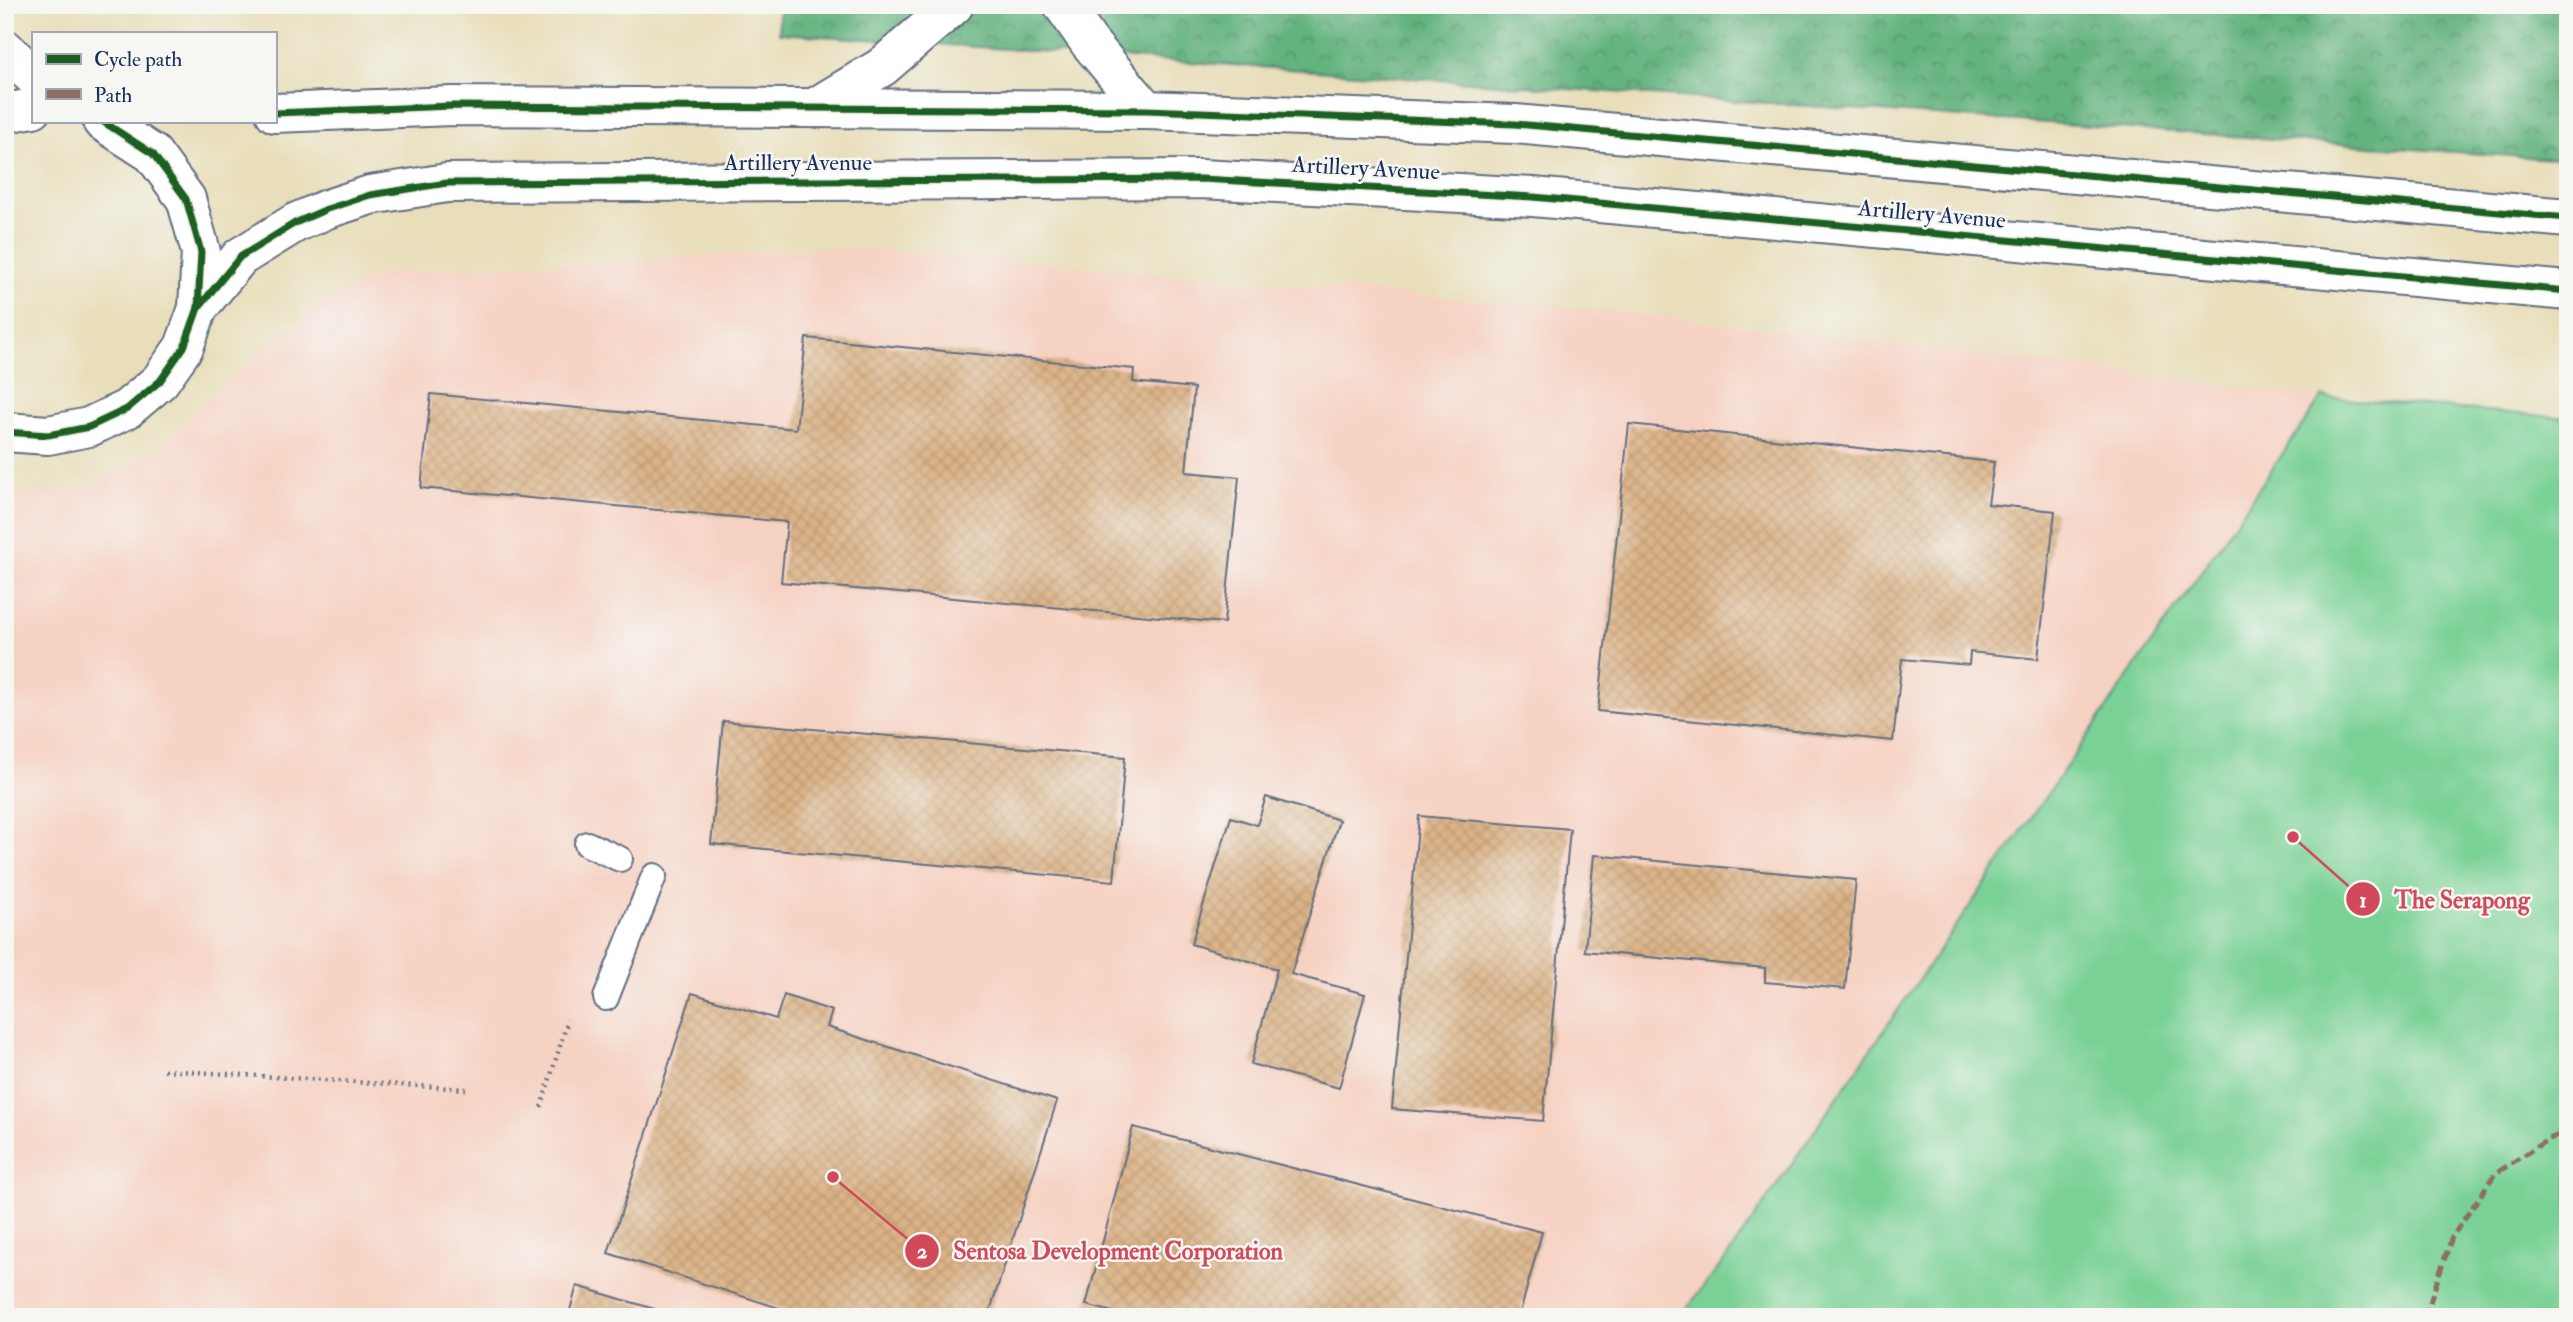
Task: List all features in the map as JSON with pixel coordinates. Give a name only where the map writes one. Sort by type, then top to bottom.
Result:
[{"type":"street","points":[[814,108],[882,67],[954,5]]},
{"type":"street","points":[[1063,5],[1088,42],[1146,110]]},
{"type":"street","points":[[5,49],[32,75]]},
{"type":"street","points":[[276,113],[452,106],[1146,110],[1515,124],[2568,218]]},
{"type":"street","points":[[5,113],[32,108]]},
{"type":"street","name":"Artillery Avenue","points":[[5,432],[48,435],[89,427],[127,409],[160,381],[184,347],[198,308],[201,252],[186,199],[153,154],[114,122]]},
{"type":"street","name":"Artillery Avenue","points":[[198,308],[240,257],[295,223],[370,195],[447,183],[1201,179],[1533,197],[2568,292]]},
{"type":"lane","points":[[587,844],[620,859]]},
{"type":"lane","points":[[606,998],[654,876]]},
{"type":"path","points":[[164,1070],[466,1089]]},
{"type":"shaded area","points":[[854,247],[1663,316],[2322,397],[1727,1257],[1680,1317],[5,1317],[5,496],[84,487],[160,448],[223,385],[319,304],[383,273]]},
{"type":"green space","points":[[779,5],[2568,5],[2568,160],[779,33]]},
{"type":"green space","points":[[2322,397],[2568,418],[2568,1317],[1680,1317],[1727,1257]]},
{"type":"building","points":[[806,338],[1134,369],[1133,382],[1194,388],[1186,472],[1239,477],[1224,623],[781,582],[787,522],[421,488],[431,394],[796,429]]},
{"type":"building","points":[[1629,424],[1994,462],[1988,504],[2055,511],[2038,659],[1970,652],[1969,665],[1902,659],[1893,741],[1598,711]]},
{"type":"building","points":[[723,721],[1125,757],[1114,881],[711,844]]},
{"type":"building","points":[[1266,797],[1339,820],[1291,974],[1365,994],[1339,1088],[1251,1064],[1277,969],[1191,944],[1231,817],[1257,825]]},
{"type":"building","points":[[1419,816],[1570,829],[1543,1121],[1392,1109]]},
{"type":"building","points":[[1594,855],[1856,880],[1845,989],[1765,982],[1765,968],[1585,951]]},
{"type":"building","points":[[692,993],[776,1019],[784,995],[832,1011],[827,1027],[1057,1101],[988,1317],[807,1317],[608,1253]]},
{"type":"building","points":[[1133,1127],[1542,1232],[1519,1317],[1132,1317],[1086,1305]]},
{"type":"building","points":[[577,1286],[678,1316],[678,1317],[568,1317]]},
{"type":"marked path","points":[[2425,1317],[2452,1237],[2495,1174],[2547,1140],[2568,1131]]},
{"type":"cycle path","points":[[276,113],[452,106],[1146,110],[1515,124],[2568,218]]},
{"type":"cycle path","points":[[5,432],[48,435],[89,427],[127,409],[160,381],[184,347],[198,308],[201,252],[186,199],[153,154],[104,122]]},
{"type":"cycle path","points":[[198,308],[240,257],[295,223],[370,195],[447,183],[1201,179],[1533,197],[2568,291]]},
{"type":"place","name":"The Serapong","points":[[2293,837]]},
{"type":"place","name":"Sentosa Development Corporation","points":[[833,1177]]}]
